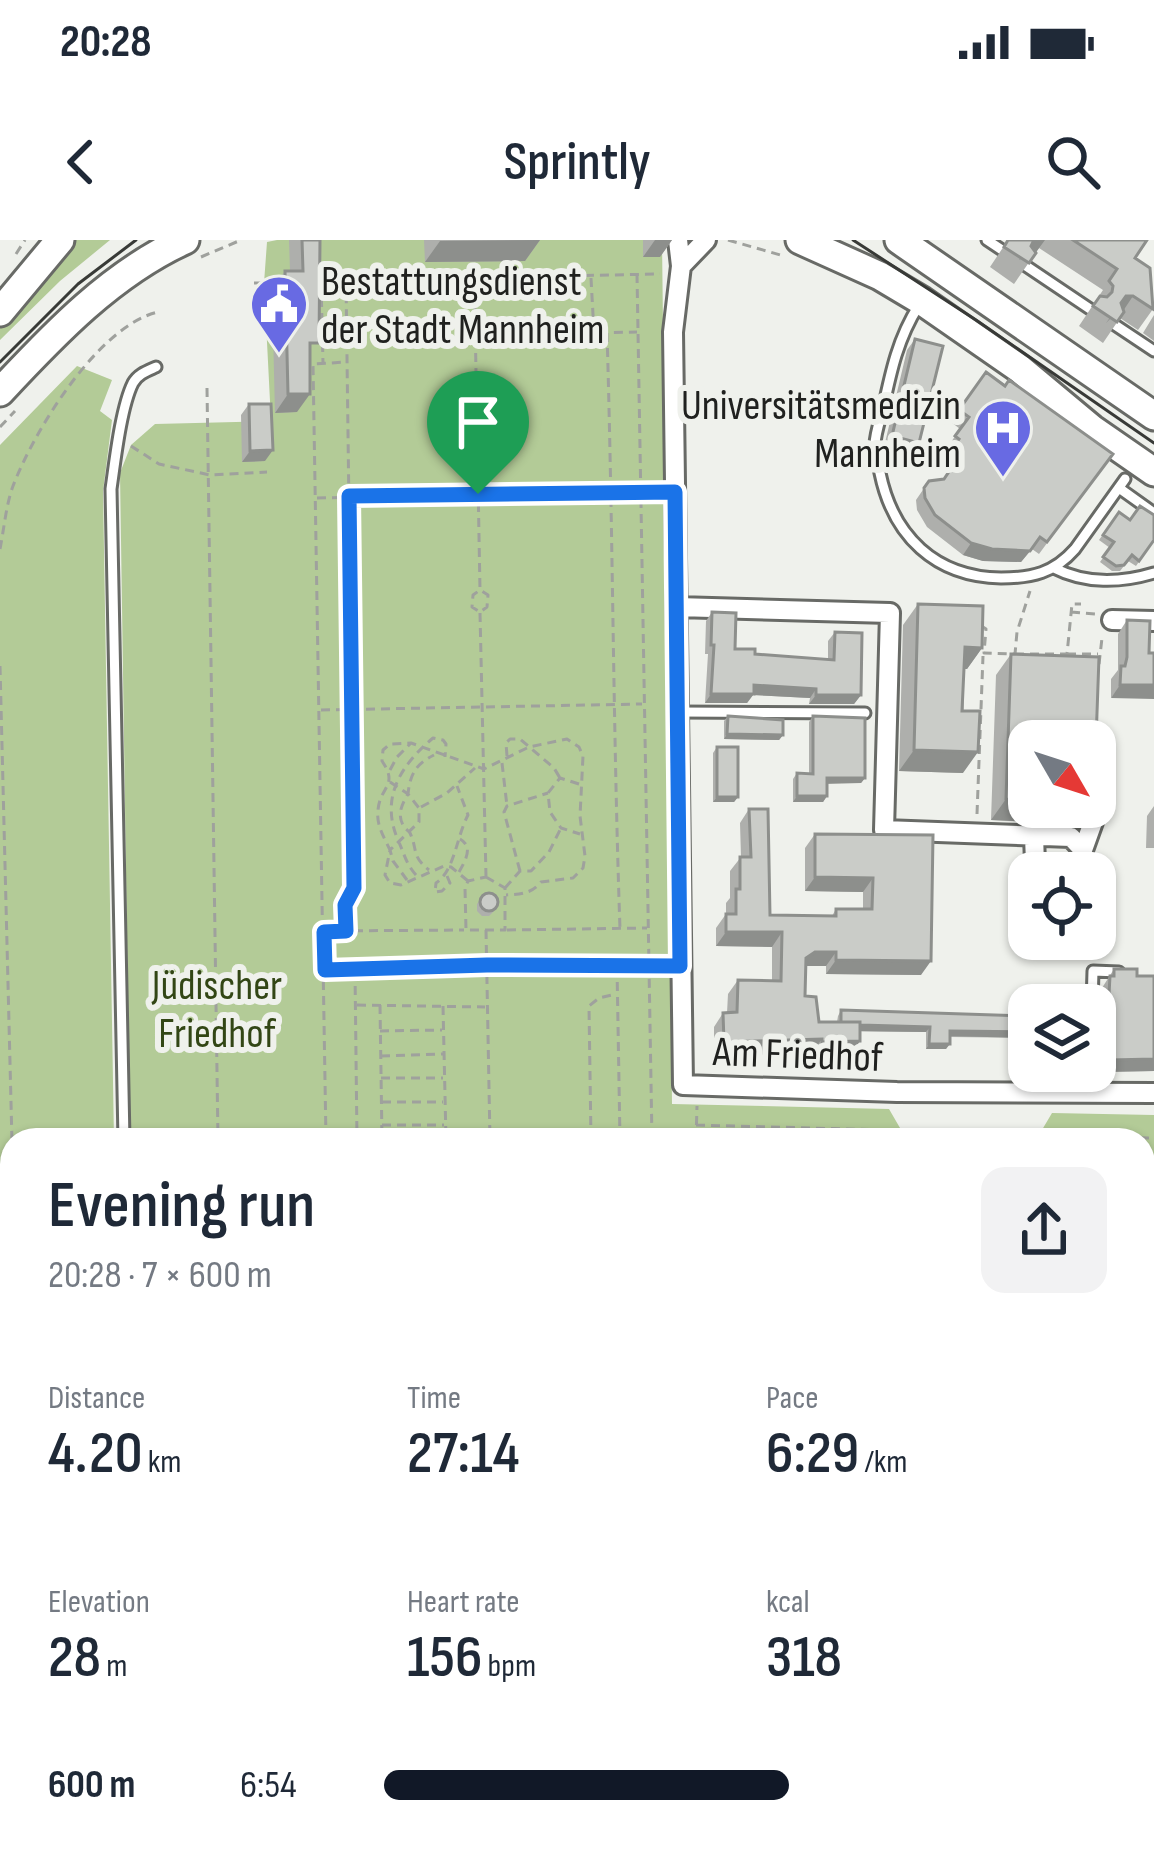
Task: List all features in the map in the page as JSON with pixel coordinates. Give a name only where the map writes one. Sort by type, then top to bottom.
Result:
[{"type":"main road","points":[[0,312],[60,240]]},
{"type":"main road","points":[[800,240],[922,301],[1154,472]]},
{"type":"main road","points":[[899,240],[1154,416]]},
{"type":"main road","points":[[8,401],[88,305],[176,244]]},
{"type":"street","name":"Am Friedhof","points":[[678,240],[680,270],[673,332],[683,1085],[897,1093],[1154,1093]]},
{"type":"street","points":[[680,270],[706,240]]},
{"type":"street","points":[[676,607],[890,614],[884,830],[1071,838],[1083,850],[1091,828]]},
{"type":"street","points":[[1108,620],[1154,621]]},
{"type":"street","points":[[1034,836],[1035,852]]},
{"type":"lane","points":[[987,240],[1001,250]]},
{"type":"lane","points":[[1026,266],[1090,308]]},
{"type":"lane","points":[[922,301],[897,347],[874,445],[893,515],[911,541],[935,561],[964,574],[1032,577],[1054,568],[1076,549],[1122,483],[1154,513]]},
{"type":"lane","points":[[1115,325],[1154,351]]},
{"type":"lane","points":[[124,1128],[111,489],[134,382],[156,367]]},
{"type":"lane","points":[[1054,568],[1070,577],[1117,582],[1154,573]]},
{"type":"lane","points":[[678,712],[865,713]]},
{"type":"lane","points":[[1093,984],[1093,971],[1127,972]]},
{"type":"path","points":[[474,262],[480,590]]},
{"type":"path","points":[[302,282],[680,270]]},
{"type":"path","points":[[637,274],[652,1128]]},
{"type":"path","points":[[591,275],[594,333],[639,332]]},
{"type":"path","points":[[346,280],[354,888],[345,905],[346,931]]},
{"type":"path","points":[[321,281],[323,364]]},
{"type":"path","points":[[254,283],[283,282]]},
{"type":"path","points":[[0,549],[12,489],[40,428],[79,372],[102,349],[145,315],[158,312]]},
{"type":"path","points":[[607,333],[620,929]]},
{"type":"path","points":[[326,1128],[313,364],[347,362]]},
{"type":"path","points":[[207,388],[218,1128]]},
{"type":"path","points":[[0,427],[8,401]]},
{"type":"path","points":[[118,441],[159,464],[210,475],[268,472]]},
{"type":"path","points":[[316,498],[675,492]]},
{"type":"path","points":[[480,590],[488,595],[487,607],[480,612]]},
{"type":"path","points":[[480,590],[472,595],[472,607],[480,612]]},
{"type":"path","points":[[1015,654],[1030,594]]},
{"type":"path","points":[[1067,654],[1072,604],[1081,604]]},
{"type":"path","points":[[480,612],[486,877]]},
{"type":"path","points":[[1070,612],[1101,614],[1108,620],[1098,678]]},
{"type":"path","points":[[969,619],[986,629],[976,833]]},
{"type":"path","points":[[984,653],[1100,654]]},
{"type":"path","points":[[0,666],[12,1128]]},
{"type":"path","points":[[320,710],[644,704]]},
{"type":"path","points":[[417,877],[392,829],[392,799],[407,761],[433,738],[446,744],[445,757]]},
{"type":"path","points":[[508,757],[505,748],[510,740],[520,739],[554,767],[560,778],[581,784]]},
{"type":"path","points":[[408,881],[379,827],[377,814],[390,782],[382,761],[383,750],[390,744],[411,743],[484,769],[529,747],[567,740],[579,748],[583,756],[583,868],[573,878],[541,882],[524,894],[505,891],[486,877],[468,881],[464,888],[466,930]]},
{"type":"path","points":[[389,772],[411,743]]},
{"type":"path","points":[[430,872],[417,861],[400,817],[416,767],[437,754]]},
{"type":"path","points":[[502,761],[508,806]]},
{"type":"path","points":[[421,807],[457,786],[475,768]]},
{"type":"path","points":[[520,871],[503,812],[548,793],[560,778]]},
{"type":"path","points":[[390,782],[421,807]]},
{"type":"path","points":[[447,876],[468,811],[457,786]]},
{"type":"path","points":[[548,793],[550,812],[561,828],[583,835]]},
{"type":"path","points":[[421,807],[419,822],[390,850],[385,875],[390,883],[400,885],[451,867],[468,881]]},
{"type":"path","points":[[520,871],[531,871],[549,852],[561,828]]},
{"type":"path","points":[[458,838],[468,849],[459,872]]},
{"type":"path","points":[[505,930],[505,891],[520,871]]},
{"type":"path","points":[[531,871],[541,882]]},
{"type":"path","points":[[324,932],[647,928]]},
{"type":"path","points":[[486,930],[490,1128]]},
{"type":"path","points":[[616,966],[620,1128]]},
{"type":"path","points":[[325,970],[680,966]]},
{"type":"path","points":[[355,969],[357,1128]]},
{"type":"path","points":[[591,1128],[590,1006],[616,994]]},
{"type":"path","points":[[355,1005],[488,1006]]},
{"type":"path","points":[[380,1005],[382,1125],[446,1125],[443,1006]]},
{"type":"path","points":[[380,1031],[444,1030]]},
{"type":"path","points":[[0,1049],[9,1049]]},
{"type":"path","points":[[381,1056],[444,1054]]},
{"type":"path","points":[[381,1078],[445,1078]]},
{"type":"path","points":[[698,1085],[696,1125],[811,1128]]},
{"type":"path","points":[[382,1102],[445,1102]]},
{"type":"green space","points":[[72,240],[110,240],[0,340],[0,326]]},
{"type":"green space","name":"Jüdischer Friedhof","points":[[662,240],[672,1104],[889,1109],[900,1128],[130,1128],[120,473],[131,445],[155,424],[271,421],[264,283],[267,242]]},
{"type":"green space","points":[[77,366],[112,380],[100,411],[112,420],[103,491],[114,1128],[0,1128],[0,445]]},
{"type":"green space","points":[[1052,1113],[1154,1115],[1154,1128],[1043,1128]]},
{"type":"building","points":[[302,240],[320,240],[319,343],[310,343],[310,394],[288,394],[285,271],[303,271]]},
{"type":"building","points":[[1008,240],[1034,240],[1031,246],[1036,253],[1029,263],[1004,247]]},
{"type":"building","points":[[1073,240],[1147,240],[1135,258],[1150,268],[1153,309],[1126,296],[1117,322],[1093,306],[1100,296],[1112,292],[1109,281],[1117,269]]},
{"type":"building","points":[[915,339],[943,346],[919,443],[892,436]]},
{"type":"building","points":[[986,372],[1005,386],[1009,380],[1113,454],[1047,542],[1040,537],[1030,551],[971,543],[935,515],[925,498],[929,481],[944,479],[960,455],[952,449],[959,439],[955,436],[969,417],[959,410]]},
{"type":"building","points":[[249,404],[271,404],[273,450],[250,451]]},
{"type":"building","points":[[1140,506],[1154,515],[1154,540],[1139,561],[1132,555],[1124,565],[1116,566],[1103,557],[1114,542],[1103,535],[1119,512],[1130,520]]},
{"type":"building","points":[[918,604],[983,606],[982,648],[965,647],[962,711],[980,711],[978,752],[914,750]]},
{"type":"building","points":[[712,612],[736,613],[735,649],[755,649],[755,654],[834,660],[835,632],[862,633],[861,695],[816,695],[816,689],[754,685],[754,694],[711,694]]},
{"type":"building","points":[[1127,620],[1150,621],[1154,685],[1120,685],[1121,666],[1127,657]]},
{"type":"building","points":[[1011,654],[1099,657],[1097,720],[1009,720]]},
{"type":"building","points":[[728,716],[783,720],[783,735],[727,734]]},
{"type":"building","points":[[813,716],[865,718],[865,778],[827,778],[827,796],[797,796],[797,773],[813,774]]},
{"type":"building","points":[[717,747],[738,747],[738,797],[717,797]]},
{"type":"building","points":[[749,809],[768,809],[770,915],[836,916],[836,909],[872,909],[873,878],[815,877],[815,834],[933,835],[931,961],[836,960],[836,952],[815,952],[806,958],[805,996],[816,997],[819,1022],[860,1022],[860,1041],[724,1042],[723,1013],[737,1012],[738,980],[781,981],[782,932],[726,932],[726,914],[736,914],[740,857],[751,857]]},
{"type":"building","points":[[489,893],[498,902],[489,911],[480,902]]},
{"type":"building","points":[[1114,969],[1137,969],[1137,976],[1154,976],[1154,1059],[1116,1060],[1116,984],[1110,984]]},
{"type":"building","points":[[841,1010],[1008,1015],[1008,1032],[950,1031],[950,1044],[929,1044],[930,1027],[841,1022]]},
{"type":"tram line","points":[[0,362],[78,284],[136,240]]},
{"type":"tram line","points":[[853,240],[1154,443]]},
{"type":"place","name":"Bestattungsdienst der Stadt Mannheim","points":[[279,355]]},
{"type":"place","name":"Universitätsmedizin Mannheim","points":[[1003,479]]},
{"type":"route","points":[[675,492],[680,966],[325,970],[324,932],[346,931],[345,905],[354,888],[349,496],[478,494],[675,492]]}]
